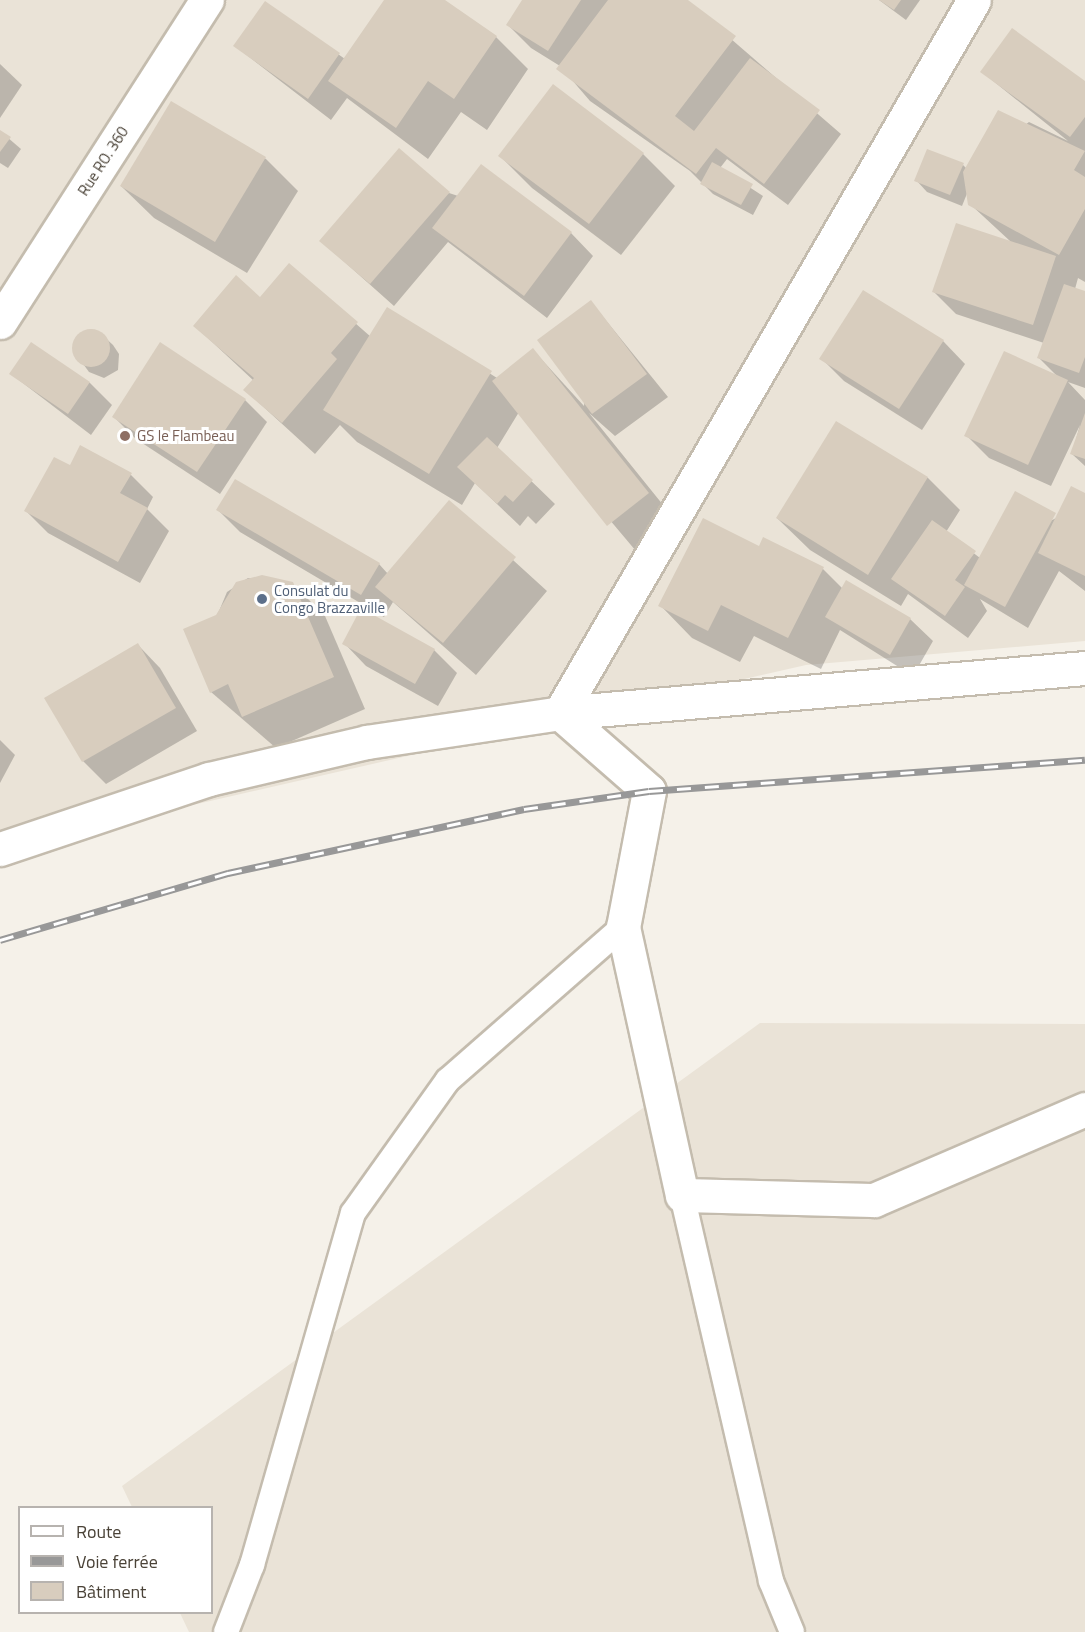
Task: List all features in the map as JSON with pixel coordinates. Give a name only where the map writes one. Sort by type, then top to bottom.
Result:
[{"type":"street","name":"Rue RO. 360","points":[[0,322],[207,0]]},
{"type":"street","points":[[560,713],[974,0]]},
{"type":"street","points":[[0,849],[209,779],[367,742],[560,713],[1085,668]]},
{"type":"street","points":[[560,713],[649,791],[623,927],[682,1195],[874,1200],[1085,1109]]},
{"type":"lane","points":[[226,1632],[252,1564],[353,1214],[448,1080],[623,927]]},
{"type":"lane","points":[[682,1195],[771,1581],[792,1632]]},
{"type":"shaded area","points":[[0,0],[1085,0],[1085,641],[806,665],[0,849]]},
{"type":"shaded area","points":[[760,1023],[1085,1024],[1085,1632],[189,1632],[180,1614],[213,1614],[213,1506],[132,1506],[122,1486]]},
{"type":"building","points":[[384,0],[445,0],[497,36],[454,99],[428,81],[396,128],[328,81]]},
{"type":"building","points":[[522,0],[581,0],[548,51],[506,25]]},
{"type":"building","points":[[608,0],[688,0],[736,36],[675,116],[694,131],[750,58],[820,110],[764,184],[716,148],[696,174],[556,69]]},
{"type":"building","points":[[879,0],[901,0],[894,10]]},
{"type":"building","points":[[265,1],[340,53],[308,99],[233,46]]},
{"type":"building","points":[[1012,28],[1085,81],[1085,117],[1070,137],[980,72]]},
{"type":"building","points":[[553,84],[644,153],[589,224],[498,156]]},
{"type":"building","points":[[171,101],[266,157],[215,242],[120,186]]},
{"type":"building","points":[[998,110],[1085,151],[1074,170],[1085,177],[1085,209],[1059,255],[968,205],[963,172]]},
{"type":"building","points":[[0,130],[11,137],[0,152]]},
{"type":"building","points":[[399,148],[450,192],[370,284],[319,241]]},
{"type":"building","points":[[927,149],[964,163],[950,195],[914,181]]},
{"type":"building","points":[[712,162],[753,184],[741,205],[700,184]]},
{"type":"building","points":[[481,164],[572,232],[524,296],[432,228]]},
{"type":"building","points":[[956,223],[1056,256],[1033,325],[932,292]]},
{"type":"building","points":[[289,263],[358,322],[331,353],[337,359],[282,423],[243,390],[254,378],[193,326],[236,275],[260,297]]},
{"type":"building","points":[[1064,284],[1085,291],[1085,357],[1079,373],[1037,358]]},
{"type":"building","points":[[863,290],[944,340],[899,409],[819,359]]},
{"type":"building","points":[[591,300],[647,374],[592,414],[537,340]]},
{"type":"building","points":[[387,307],[492,371],[429,474],[323,410]]},
{"type":"building","points":[[91,329],[98,330],[104,335],[109,341],[109,355],[104,361],[98,366],[91,367],[84,366],[78,361],[73,355],[72,348],[73,341],[78,335],[84,330]]},
{"type":"building","points":[[31,342],[90,382],[68,414],[9,374]]},
{"type":"building","points":[[160,342],[246,399],[197,472],[112,417]]},
{"type":"building","points":[[533,348],[649,493],[607,526],[492,381]]},
{"type":"building","points":[[1004,351],[1068,380],[1028,465],[964,436]]},
{"type":"building","points":[[1085,413],[1085,459],[1070,454]]},
{"type":"building","points":[[836,421],[928,477],[868,575],[776,518]]},
{"type":"building","points":[[487,437],[533,480],[513,502],[505,495],[497,504],[457,467]]},
{"type":"building","points":[[80,445],[132,473],[120,493],[148,508],[118,562],[24,511],[54,457],[70,465]]},
{"type":"building","points":[[235,479],[380,563],[361,595],[216,510]]},
{"type":"building","points":[[1071,486],[1085,493],[1085,576],[1038,553]]},
{"type":"building","points":[[1015,491],[1056,513],[1005,607],[964,585]]},
{"type":"building","points":[[449,500],[516,557],[443,643],[375,587]]},
{"type":"building","points":[[703,518],[759,546],[763,537],[824,567],[788,638],[721,605],[708,631],[658,606]]},
{"type":"building","points":[[932,520],[976,551],[955,580],[965,587],[945,616],[891,579]]},
{"type":"building","points":[[262,575],[293,582],[334,677],[242,717],[228,684],[210,693],[183,629],[216,615],[236,582]]},
{"type":"building","points":[[846,580],[911,618],[890,655],[825,617]]},
{"type":"building","points":[[361,608],[435,649],[415,684],[342,644]]},
{"type":"building","points":[[138,643],[176,708],[82,762],[44,698]]},
{"type":"railway","points":[[0,940],[228,873],[524,809],[649,791],[1085,760]]},
{"type":"place","name":"GS le Flambeau","points":[[125,436]]},
{"type":"place","name":"Consulat du Congo Brazzaville","points":[[262,599]]}]
